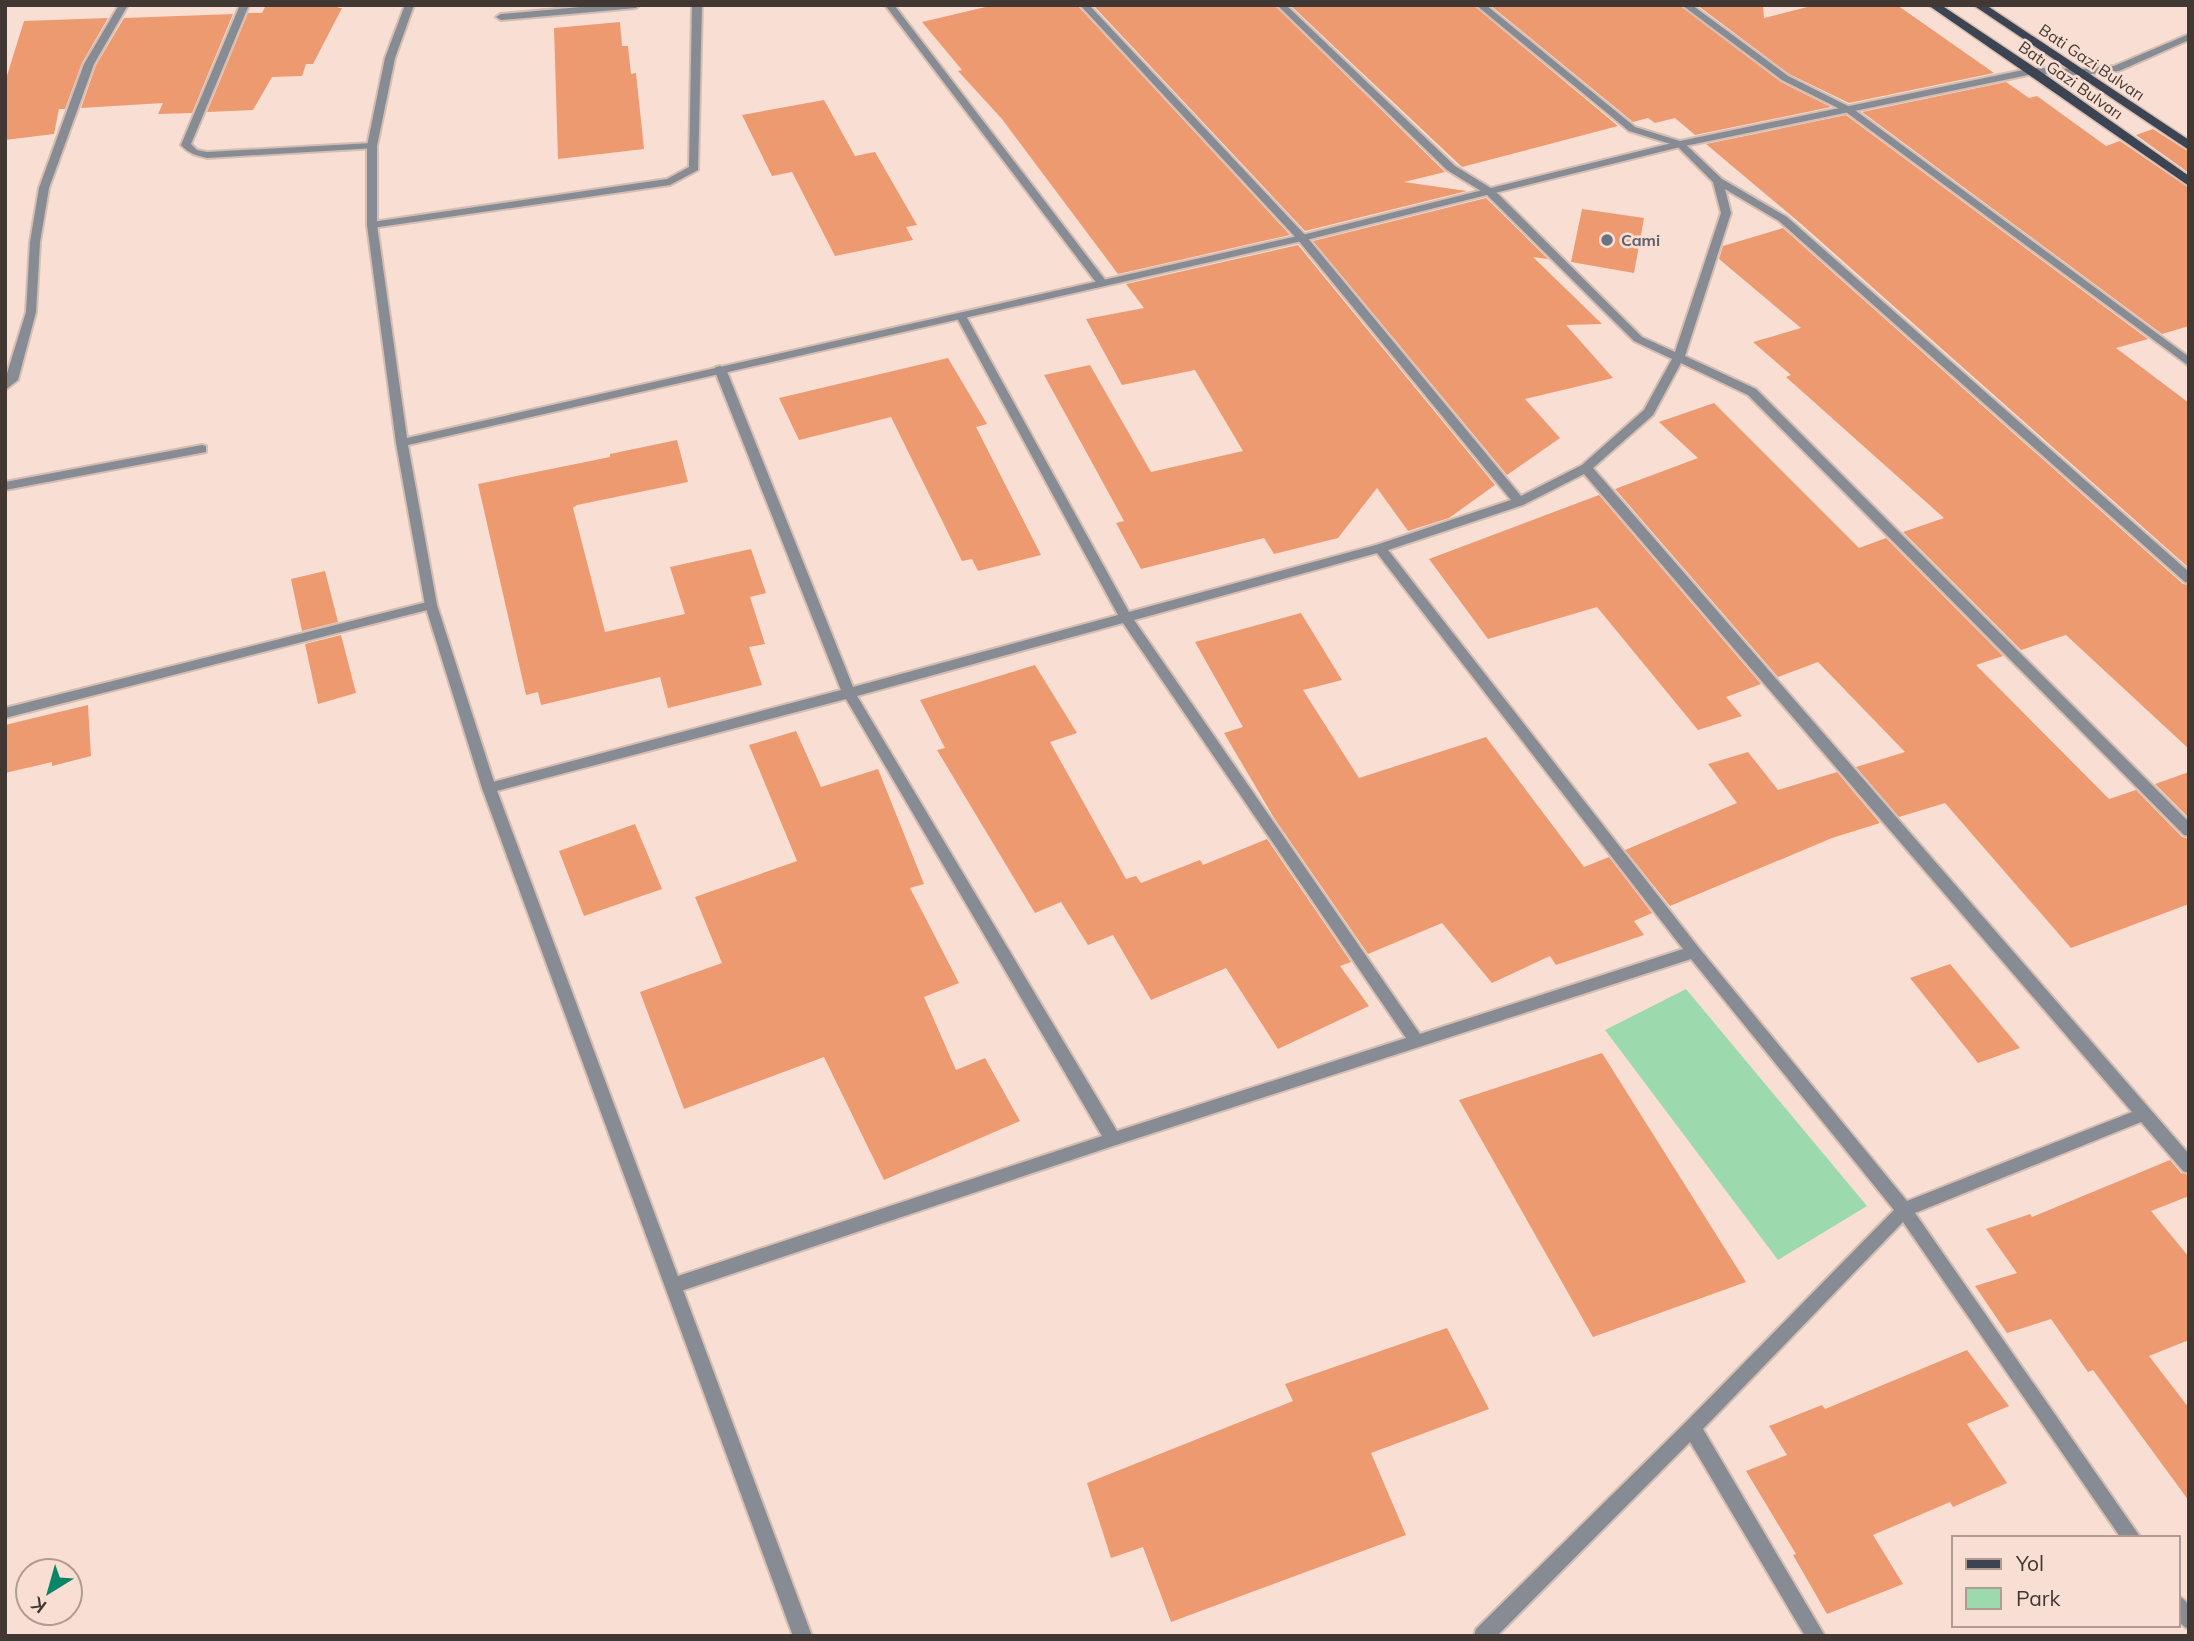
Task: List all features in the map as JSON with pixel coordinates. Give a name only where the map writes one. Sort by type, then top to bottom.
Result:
[{"type":"main road","name":"Batı Gazi Bulvarı","points":[[1933,5],[2033,71],[2189,182]]},
{"type":"main road","name":"Bati Gazi Bulvarı","points":[[1978,5],[2189,146]]},
{"type":"street","points":[[5,387],[12,380],[31,312],[35,242],[44,188],[89,64],[124,5]]},
{"type":"street","points":[[245,5],[186,145],[194,152],[207,155],[372,146]]},
{"type":"street","points":[[410,5],[390,58],[372,146],[372,225],[402,443],[432,605],[489,788],[803,1636]]},
{"type":"street","points":[[501,17],[636,5]]},
{"type":"street","points":[[372,225],[670,182],[694,168],[696,5]]},
{"type":"street","points":[[889,5],[1102,283]]},
{"type":"street","points":[[1084,5],[1302,238],[1520,502]]},
{"type":"street","points":[[1281,5],[1451,168],[1490,192],[1639,339],[1752,392],[2189,831]]},
{"type":"street","points":[[1480,5],[1632,129],[1680,144],[1718,181],[1783,219],[2189,579]]},
{"type":"street","points":[[1686,5],[1785,78],[1849,110],[2189,363]]},
{"type":"street","points":[[402,443],[1302,238],[1680,144],[2033,71],[2081,72],[2116,69],[2189,37]]},
{"type":"street","points":[[489,788],[849,694],[1380,548],[1520,502],[1586,468],[1649,412],[1679,357],[1726,213],[1718,181]]},
{"type":"street","points":[[961,316],[1126,618],[1417,1042]]},
{"type":"street","points":[[720,369],[849,694],[1113,1139]]},
{"type":"street","points":[[5,486],[202,449]]},
{"type":"street","points":[[1586,468],[2189,1166]]},
{"type":"street","points":[[1380,548],[1694,952],[1904,1210],[2131,1536]]},
{"type":"street","points":[[5,713],[432,605]]},
{"type":"street","points":[[675,1285],[1113,1139],[1694,952]]},
{"type":"street","points":[[1483,1636],[1692,1428],[1904,1210],[2144,1114]]},
{"type":"street","points":[[1692,1428],[1816,1636]]},
{"type":"green space","points":[[1686,989],[1867,1206],[1778,1260],[1605,1030]]},
{"type":"building","points":[[266,5],[340,5],[338,8],[342,8],[313,64],[306,64],[302,76],[272,77],[253,110],[207,112],[248,13],[262,13]]},
{"type":"building","points":[[994,5],[1077,5],[1290,235],[1118,274],[1002,119],[958,71],[962,70],[922,22]]},
{"type":"building","points":[[1093,5],[1274,5],[1445,172],[1404,182],[1467,191],[1305,231]]},
{"type":"building","points":[[1290,5],[1473,5],[1618,126],[1462,167]]},
{"type":"building","points":[[1490,5],[1679,5],[1781,82],[1831,107],[1695,135],[1675,118],[1655,123],[1648,118],[1633,122]]},
{"type":"building","points":[[1697,5],[1763,5],[1764,18],[1815,5],[1897,5],[1994,73],[1849,103],[1789,74]]},
{"type":"building","points":[[233,14],[192,113],[158,114],[163,103],[81,108],[96,65],[124,18]]},
{"type":"building","points":[[108,18],[82,63],[65,109],[59,109],[54,134],[5,140],[5,82],[24,21]]},
{"type":"building","points":[[620,22],[622,46],[628,46],[631,74],[636,73],[644,149],[558,159],[554,28]]},
{"type":"building","points":[[2006,82],[2029,98],[2037,96],[2106,146],[2120,141],[2189,188],[2189,326],[2162,334],[1862,112]]},
{"type":"building","points":[[824,100],[855,156],[875,152],[917,225],[906,227],[913,240],[835,256],[792,172],[772,176],[742,115]]},
{"type":"building","points":[[1846,115],[2148,339],[2116,348],[2189,403],[2189,568],[1800,223],[1706,144]]},
{"type":"building","points":[[2153,129],[2189,152],[2189,173],[2136,135]]},
{"type":"building","points":[[1486,198],[1548,259],[1533,257],[1602,324],[1566,325],[1613,378],[1525,399],[1560,438],[1507,475],[1313,241]]},
{"type":"building","name":"Cami","points":[[1582,209],[1644,218],[1634,273],[1571,262]]},
{"type":"building","points":[[1783,228],[2183,584],[2189,585],[2189,749],[2066,635],[2021,650],[1903,532],[1944,518],[1786,377],[1791,375],[1753,342],[1801,328],[1719,259],[1723,246]]},
{"type":"building","points":[[1298,245],[1495,485],[1449,518],[1408,531],[1377,488],[1338,538],[1274,554],[1264,538],[1141,569],[1116,523],[1124,521],[1044,375],[1090,365],[1151,472],[1243,451],[1195,370],[1122,385],[1086,319],[1144,308],[1126,284]]},
{"type":"building","points":[[948,358],[987,424],[976,427],[1041,555],[978,571],[972,559],[962,561],[891,417],[799,440],[779,398]]},
{"type":"building","points":[[1714,403],[1859,548],[1886,538],[2003,656],[1976,665],[2109,799],[2136,790],[2182,837],[2189,839],[2189,904],[2071,948],[1945,803],[1899,817],[1856,767],[1905,752],[1818,662],[1778,677],[1615,489],[1698,458],[1659,422]]},
{"type":"building","points":[[677,440],[688,482],[573,508],[605,632],[685,614],[670,567],[751,549],[766,593],[750,597],[765,644],[749,647],[762,685],[668,708],[660,677],[541,705],[538,692],[526,695],[478,484],[610,457],[610,454]]},
{"type":"building","points":[[1599,495],[1761,684],[1726,697],[1742,716],[1698,730],[1597,607],[1488,639],[1429,559]]},
{"type":"building","points":[[325,571],[338,622],[302,631],[291,579]]},
{"type":"building","points":[[1301,613],[1342,680],[1303,690],[1359,778],[1486,737],[1584,867],[1609,857],[1652,913],[1634,921],[1644,935],[1556,965],[1550,956],[1492,983],[1442,923],[1368,954],[1274,818],[1224,733],[1243,727],[1195,642]]},
{"type":"building","points":[[341,635],[356,693],[318,704],[305,644]]},
{"type":"building","points":[[1035,665],[1077,733],[1050,742],[1126,879],[1136,876],[1141,883],[1200,860],[1203,865],[1267,839],[1351,962],[1340,966],[1369,1006],[1278,1049],[1226,968],[1151,1000],[1113,935],[1088,945],[1061,902],[1035,913],[937,750],[945,748],[920,700]]},
{"type":"building","points":[[88,705],[91,756],[52,766],[52,762],[5,773],[5,725]]},
{"type":"building","points":[[796,731],[821,787],[878,769],[924,884],[910,888],[959,983],[924,997],[956,1070],[985,1058],[1020,1121],[884,1180],[824,1057],[684,1109],[640,992],[722,963],[695,897],[797,861],[749,745]]},
{"type":"building","points":[[1748,752],[1778,790],[1837,772],[1880,823],[1832,838],[1670,906],[1625,850],[1737,803],[1708,764]]},
{"type":"building","points":[[2189,772],[2189,818],[2155,784]]},
{"type":"building","points":[[635,824],[662,889],[584,916],[559,851]]},
{"type":"building","points":[[1950,964],[2020,1048],[1978,1063],[1910,978]]},
{"type":"building","points":[[1602,1053],[1746,1282],[1593,1337],[1459,1100]]},
{"type":"building","points":[[2170,1160],[2181,1173],[2189,1175],[2189,1196],[2151,1211],[2189,1257],[2189,1340],[2149,1356],[2189,1408],[2189,1501],[2093,1370],[2088,1372],[2051,1319],[2007,1333],[1975,1286],[2017,1273],[1986,1229],[2030,1214],[2032,1217]]},
{"type":"building","points":[[1447,1328],[1489,1409],[1371,1453],[1406,1535],[1171,1622],[1143,1547],[1111,1558],[1087,1483],[1293,1401],[1285,1384]]},
{"type":"building","points":[[1967,1350],[2009,1406],[1967,1424],[2007,1483],[1953,1507],[1950,1502],[1873,1535],[1903,1584],[1827,1614],[1793,1555],[1796,1554],[1746,1471],[1787,1455],[1769,1426],[1822,1405],[1825,1409]]},
{"type":"place","name":"Cami","points":[[1607,240]]}]
